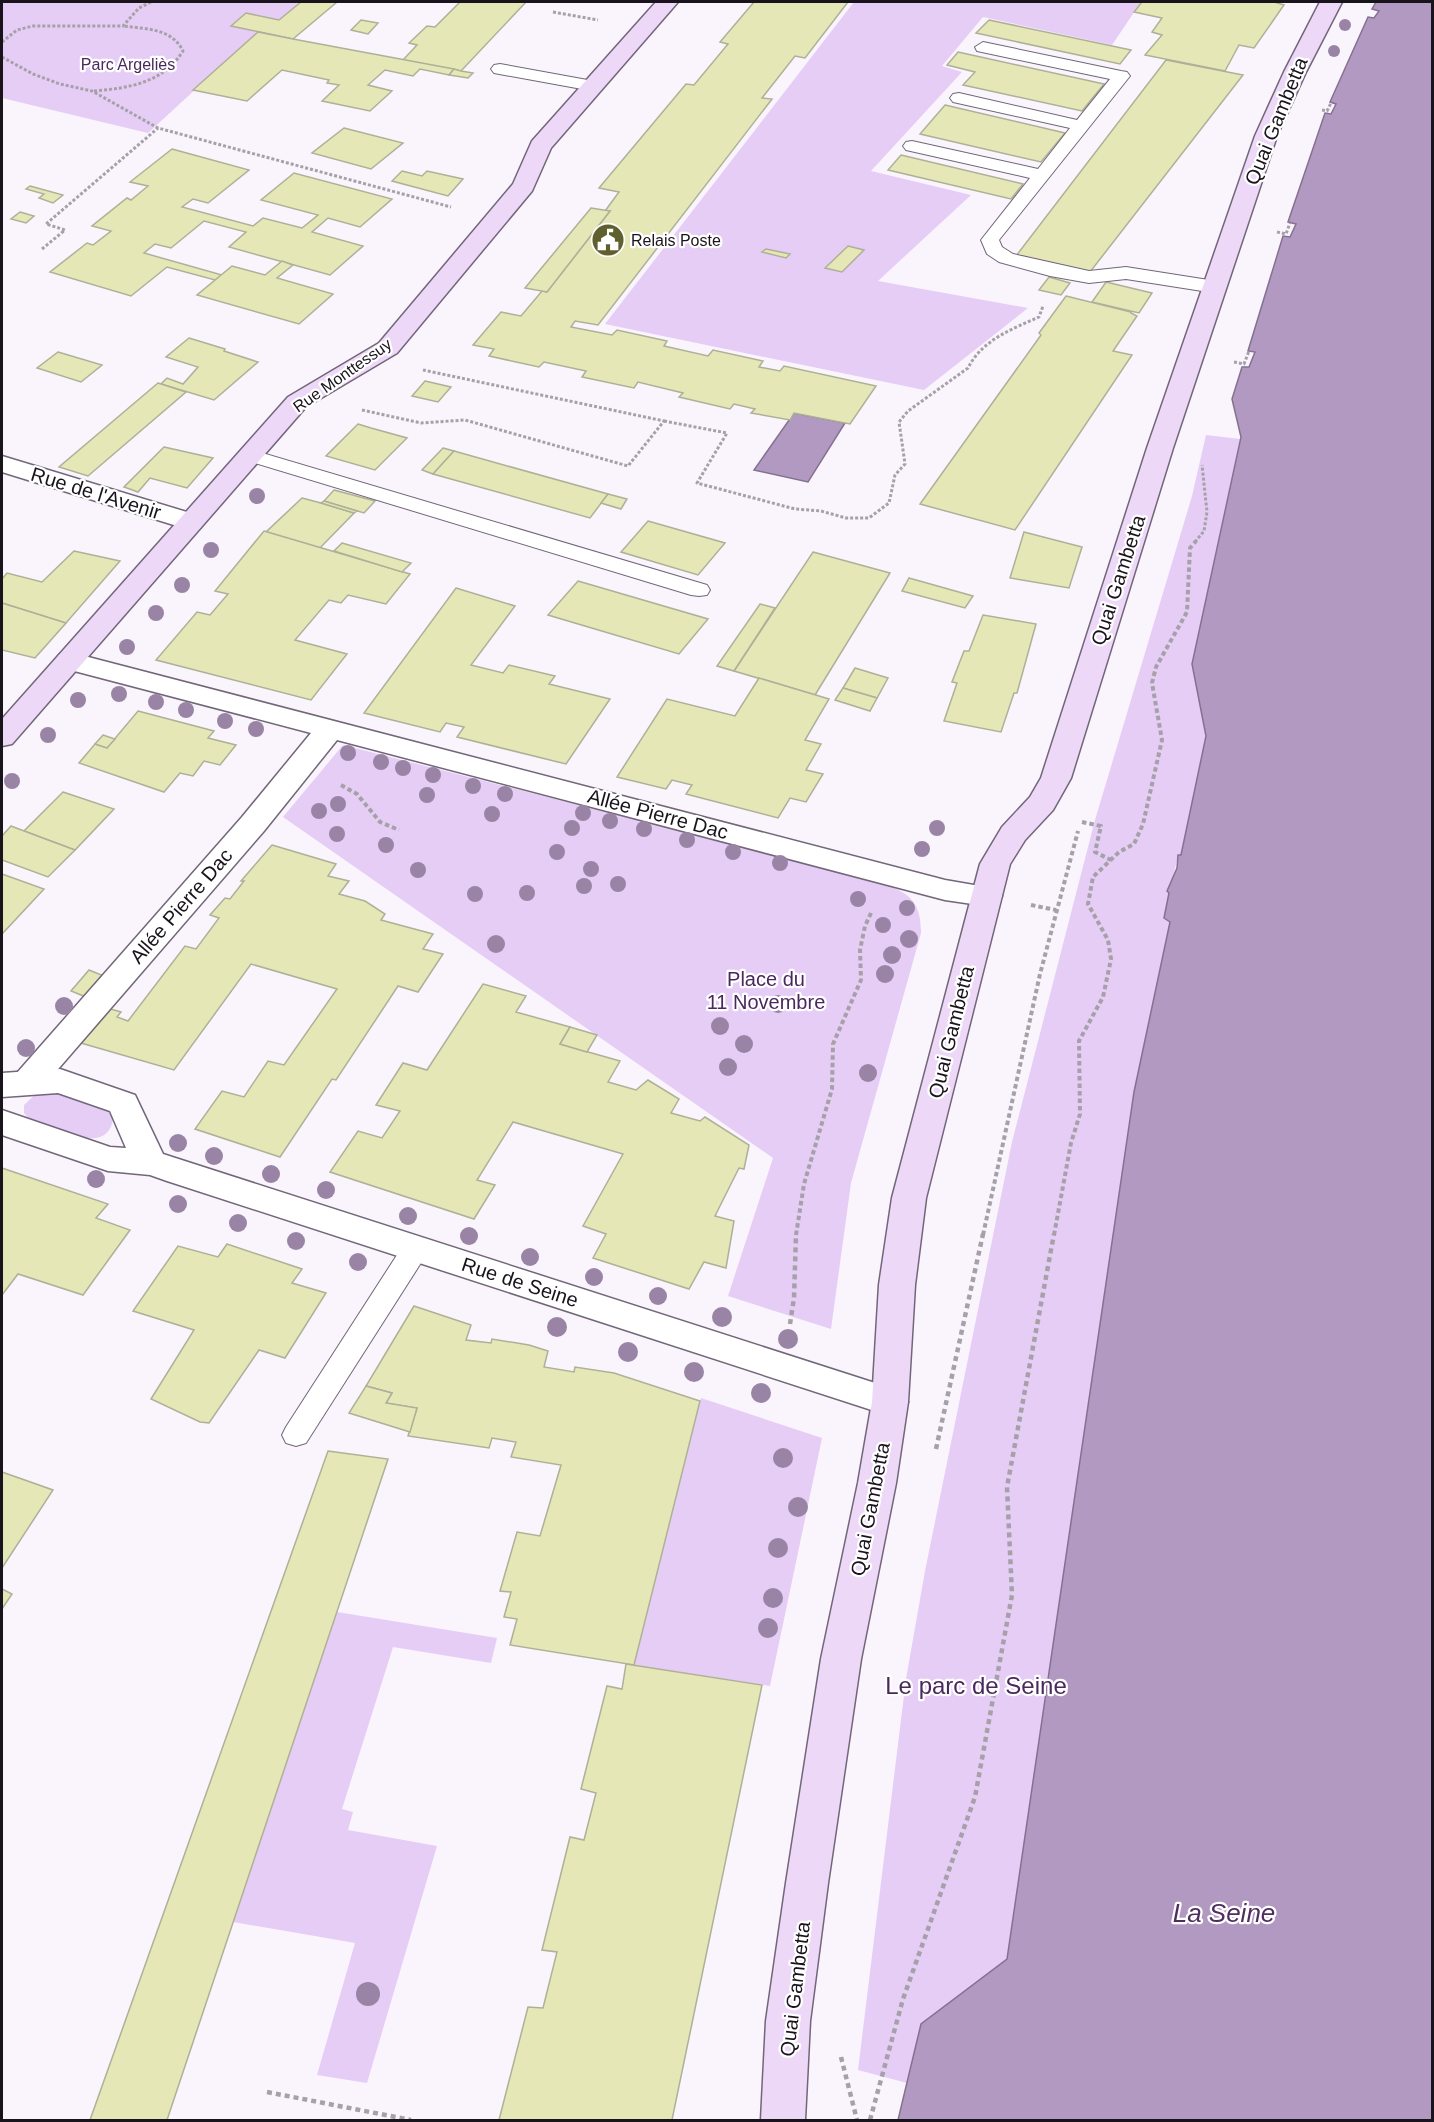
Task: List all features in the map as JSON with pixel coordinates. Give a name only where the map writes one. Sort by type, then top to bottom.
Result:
[{"type":"main road","name":"Rue Monttessuy","points":[[2,737],[297,402],[388,348],[524,186],[540,146],[667,2]]},
{"type":"main road","name":"Quai Gambetta","points":[[783,2121],[788,2021],[807,1883],[841,1659],[877,1483],[890,1402],[897,1285],[909,1198],[986,896],[995,864],[1013,834],[1042,803],[1056,778],[1135,525],[1266,136],[1295,72],[1331,2]]},
{"type":"street","name":"Rue de l'Avenir","points":[[2,464],[190,522]]},
{"type":"street","name":"Allée Pierre Dac","points":[[69,661],[945,890],[986,896]]},
{"type":"street","name":"Allée Pierre Dac","points":[[15,1083],[253,824],[331,728]]},
{"type":"street","points":[[15,1083],[60,1081],[123,1103],[150,1162]]},
{"type":"street","name":"Rue de Seine","points":[[2,1122],[108,1160],[150,1162],[890,1402]]},
{"type":"lane","points":[[983,47],[1122,76],[990,240],[994,250],[1027,265],[1071,274],[1095,277],[1126,273],[1215,287]]},
{"type":"lane","points":[[500,69],[593,86]]},
{"type":"lane","points":[[959,99],[1082,126]]},
{"type":"lane","points":[[912,146],[1042,175]]},
{"type":"lane","points":[[249,455],[699,590]]},
{"type":"lane","points":[[297,1435],[416,1248]]},
{"type":"path","points":[[138,2],[139,8]]},
{"type":"path","points":[[123,26],[139,8],[152,2]]},
{"type":"path","points":[[553,12],[600,21]]},
{"type":"path","points":[[2,42],[17,30],[33,26],[123,26],[174,36],[181,42],[183,51],[179,59],[159,77],[116,89],[92,91]]},
{"type":"path","points":[[2,57],[33,74],[60,84],[92,91],[158,128],[455,208]]},
{"type":"path","points":[[1328,109],[1331,103]]},
{"type":"path","points":[[42,249],[65,230],[46,224],[158,128]]},
{"type":"path","points":[[1280,233],[1286,234],[1290,223]]},
{"type":"path","points":[[374,356],[414,368],[727,433],[697,483],[795,509],[821,511],[846,518],[869,518],[889,503],[895,475],[905,464],[899,422],[968,368],[971,358],[1004,333],[1039,317],[1043,306]]},
{"type":"path","points":[[1245,362],[1249,351]]},
{"type":"path","points":[[306,397],[421,423],[465,420],[628,465],[664,421]]},
{"type":"path","points":[[870,2121],[903,1999],[975,1797],[1012,1595],[1007,1487],[1071,1143],[1080,1114],[1079,1041],[1096,1013],[1109,978],[1111,959],[1108,940],[1088,904],[1093,877],[1111,860],[1134,844],[1143,824],[1158,765],[1162,740],[1152,683],[1156,667],[1187,612],[1190,548],[1204,531],[1207,512],[1201,453]]},
{"type":"path","points":[[298,769],[339,783],[357,794],[380,822],[399,830]]},
{"type":"path","points":[[935,1453],[1040,974],[1084,811]]},
{"type":"path","points":[[1081,822],[1101,826],[1095,852],[1111,860]]},
{"type":"path","points":[[806,1375],[825,1336],[790,1324],[794,1298],[796,1234],[804,1184],[832,1089],[832,1044],[861,980],[860,950],[865,926],[888,874]]},
{"type":"path","points":[[840,2054],[857,2121]]},
{"type":"path","points":[[267,2092],[411,2121]]},
{"type":"green space","name":"Parc Argeliès","points":[[2,2],[301,2],[279,20],[246,13],[232,26],[258,32],[148,133],[2,98]]},
{"type":"green space","points":[[854,2],[1141,2],[1112,45],[983,17],[942,66],[962,72],[871,171],[971,195],[878,281],[1028,308],[924,390],[605,324]]},
{"type":"green space","name":"Le parc de Seine","points":[[1206,435],[1240,439],[1192,664],[1206,736],[1181,856],[1178,855],[1164,918],[1170,922],[1134,1092],[1007,1959],[922,2024],[907,2083],[858,2070],[906,1679],[925,1571],[1012,1142],[1095,820],[1192,496]]},
{"type":"green space","name":"Place du 11 Novembre","points":[[343,745],[858,876],[894,888],[911,899],[920,918],[921,933],[851,1183],[831,1329],[728,1296],[773,1158],[283,817]]},
{"type":"green space","points":[[39,1091],[56,1091],[108,1111],[113,1119],[110,1129],[97,1138],[88,1138],[33,1121],[24,1113],[24,1105]]},
{"type":"green space","points":[[701,1398],[822,1438],[770,1686],[634,1665]]},
{"type":"green space","points":[[337,1612],[497,1638],[491,1663],[393,1647],[342,1809],[353,1812],[348,1830],[437,1846],[367,2083],[317,2075],[355,1943],[233,1922]]},
{"type":"water","name":"La Seine","points":[[1376,2],[1432,2],[1432,2120],[898,2120],[921,2024],[1007,1959],[1134,1092],[1170,922],[1164,918],[1169,893],[1167,891],[1177,868],[1178,855],[1181,855],[1206,736],[1192,664],[1241,437],[1232,399],[1242,367],[1249,367],[1255,352],[1248,351],[1283,236],[1290,237],[1296,224],[1288,222],[1325,113],[1331,114],[1336,104],[1330,102],[1368,17],[1374,18],[1379,11],[1372,9]]},
{"type":"water","points":[[794,413],[845,423],[808,482],[754,470]]},
{"type":"building","points":[[301,2],[337,2],[293,39],[231,26],[246,13],[279,20]]},
{"type":"building","points":[[460,2],[526,2],[461,71],[403,60],[417,45],[409,43],[427,26],[435,27]]},
{"type":"building","points":[[754,2],[848,2],[805,58],[795,56],[762,98],[772,99],[598,325],[575,321],[571,327],[612,335],[617,330],[667,341],[664,346],[708,356],[713,350],[763,361],[759,367],[780,371],[784,366],[876,386],[850,424],[794,413],[790,420],[751,413],[755,409],[734,404],[730,409],[679,397],[683,393],[638,382],[634,388],[582,377],[586,371],[544,362],[539,367],[489,356],[494,349],[473,345],[501,312],[521,316],[542,291],[547,292],[610,211],[605,211],[619,192],[599,188],[686,84],[694,85],[728,44],[720,42]]},
{"type":"building","points":[[1142,2],[1274,2],[1284,5],[1254,48],[1239,45],[1225,71],[1145,55],[1162,35],[1152,32],[1162,18],[1134,12]]},
{"type":"building","points":[[361,20],[378,23],[368,34],[351,30]]},
{"type":"building","points":[[989,20],[1131,50],[1120,64],[976,33]]},
{"type":"building","points":[[258,32],[454,69],[449,75],[420,69],[413,76],[385,70],[368,85],[392,91],[370,111],[322,101],[339,85],[327,83],[329,80],[282,70],[247,101],[193,90]]},
{"type":"building","points":[[958,52],[1104,84],[1082,111],[963,85],[975,72],[947,65]]},
{"type":"building","points":[[1166,60],[1243,75],[1090,272],[1016,256]]},
{"type":"building","points":[[454,69],[473,73],[468,78],[449,75]]},
{"type":"building","points":[[945,105],[1065,133],[1041,162],[920,134]]},
{"type":"building","points":[[344,128],[403,143],[371,169],[312,153]]},
{"type":"building","points":[[172,149],[249,170],[208,203],[193,199],[182,207],[253,226],[263,218],[302,228],[318,215],[261,200],[294,173],[392,199],[360,227],[328,218],[312,232],[363,246],[330,275],[229,247],[246,232],[204,221],[171,248],[155,244],[144,253],[222,275],[215,280],[167,267],[131,296],[50,272],[87,243],[93,245],[111,231],[92,226],[127,198],[131,200],[148,186],[130,182]]},
{"type":"building","points":[[901,155],[1023,184],[1011,199],[888,170]]},
{"type":"building","points":[[402,171],[422,176],[427,171],[463,179],[448,196],[392,181]]},
{"type":"building","points":[[30,186],[63,195],[53,203],[39,198],[44,194],[26,189]]},
{"type":"building","points":[[591,208],[610,211],[547,292],[525,288]]},
{"type":"building","points":[[20,212],[34,216],[26,223],[11,219]]},
{"type":"building","points":[[848,246],[864,250],[842,272],[825,268]]},
{"type":"building","points":[[766,249],[790,254],[786,258],[762,252]]},
{"type":"building","points":[[282,261],[293,265],[277,278],[333,294],[299,324],[197,295],[232,266],[265,275]]},
{"type":"building","points":[[1049,277],[1070,283],[1061,295],[1039,290]]},
{"type":"building","points":[[1106,282],[1152,293],[1139,313],[1092,302]]},
{"type":"building","points":[[1066,296],[1131,312],[1137,316],[1113,351],[1132,355],[1015,530],[920,504],[1041,335],[1039,333]]},
{"type":"building","points":[[189,338],[258,362],[214,400],[161,384],[167,378],[183,384],[198,367],[166,357]]},
{"type":"building","points":[[58,352],[102,365],[81,382],[37,368]]},
{"type":"building","points":[[425,381],[451,387],[438,402],[412,396]]},
{"type":"building","points":[[158,383],[186,392],[88,476],[59,467]]},
{"type":"building","points":[[358,424],[407,438],[375,470],[326,456]]},
{"type":"building","points":[[164,447],[213,458],[187,488],[150,478],[138,492],[124,487]]},
{"type":"building","points":[[443,448],[454,451],[433,474],[422,470]]},
{"type":"building","points":[[454,451],[608,494],[590,518],[433,474]]},
{"type":"building","points":[[334,490],[375,501],[364,513],[324,501]]},
{"type":"building","points":[[608,494],[627,499],[621,509],[601,503]]},
{"type":"building","points":[[302,498],[354,513],[320,548],[266,532]]},
{"type":"building","points":[[324,501],[357,511],[354,513],[321,503]]},
{"type":"building","points":[[648,521],[725,543],[698,575],[621,552]]},
{"type":"building","points":[[264,531],[410,574],[386,604],[348,595],[341,603],[329,600],[295,640],[347,654],[311,700],[156,660],[197,612],[210,615],[228,594],[215,591]]},
{"type":"building","points":[[1024,532],[1082,547],[1069,588],[1010,578]]},
{"type":"building","points":[[342,543],[411,563],[402,572],[334,551]]},
{"type":"building","points":[[74,551],[120,561],[66,623],[2,603],[2,579],[7,573],[42,582]]},
{"type":"building","points":[[813,552],[890,573],[815,695],[734,671]]},
{"type":"building","points":[[909,578],[973,596],[965,608],[902,591]]},
{"type":"building","points":[[578,581],[708,619],[679,654],[548,615]]},
{"type":"building","points":[[456,588],[515,606],[471,665],[503,673],[509,665],[555,676],[549,684],[610,699],[566,764],[457,737],[464,727],[446,723],[440,732],[364,713]]},
{"type":"building","points":[[2,603],[66,623],[35,658],[2,650]]},
{"type":"building","points":[[760,604],[775,608],[734,671],[717,666]]},
{"type":"building","points":[[983,615],[1036,624],[1017,693],[1014,693],[1001,732],[944,721],[957,683],[952,682],[964,651],[969,651]]},
{"type":"building","points":[[855,668],[888,678],[877,698],[843,688]]},
{"type":"building","points":[[759,678],[829,699],[805,740],[821,744],[806,770],[823,774],[806,802],[790,798],[778,818],[686,794],[692,785],[672,780],[666,789],[617,777],[667,699],[735,716]]},
{"type":"building","points":[[843,688],[877,698],[870,711],[835,700]]},
{"type":"building","points":[[138,711],[214,731],[208,738],[236,745],[220,765],[204,761],[193,776],[180,773],[164,792],[79,763],[95,744],[107,748]]},
{"type":"building","points":[[103,735],[115,739],[107,748],[95,744]]},
{"type":"building","points":[[63,792],[114,809],[75,850],[24,831]]},
{"type":"building","points":[[11,826],[75,850],[48,877],[2,860],[2,836]]},
{"type":"building","points":[[272,845],[336,864],[328,876],[349,881],[339,894],[365,901],[385,914],[381,920],[433,934],[423,949],[443,954],[418,992],[398,986],[336,1080],[332,1079],[280,1157],[195,1129],[222,1091],[244,1097],[268,1061],[284,1065],[337,989],[251,964],[174,1070],[81,1043],[111,1009],[121,1012],[117,1017],[128,1021],[185,946],[196,949],[219,918],[210,915],[225,898],[230,899],[244,881],[241,881]]},
{"type":"building","points":[[2,874],[44,889],[2,934]]},
{"type":"building","points":[[89,970],[104,976],[86,997],[71,991]]},
{"type":"building","points":[[483,984],[526,996],[516,1012],[570,1027],[560,1044],[620,1061],[608,1082],[636,1090],[648,1080],[679,1099],[671,1113],[700,1121],[705,1117],[749,1145],[744,1169],[739,1168],[715,1216],[734,1221],[726,1268],[704,1262],[689,1289],[593,1258],[606,1234],[583,1226],[623,1154],[513,1122],[477,1180],[495,1185],[474,1219],[330,1172],[358,1131],[382,1138],[400,1111],[376,1105],[403,1063],[427,1070]]},
{"type":"building","points":[[570,1027],[597,1035],[587,1052],[560,1044]]},
{"type":"building","points":[[2,1168],[108,1204],[96,1218],[130,1230],[83,1295],[18,1274],[2,1295]]},
{"type":"building","points":[[227,1244],[302,1269],[292,1283],[326,1293],[285,1358],[259,1350],[209,1423],[200,1422],[151,1399],[194,1330],[133,1311],[178,1246],[218,1257]]},
{"type":"building","points":[[414,1306],[471,1325],[466,1340],[491,1343],[492,1339],[529,1345],[548,1351],[544,1367],[574,1372],[575,1367],[614,1373],[700,1401],[634,1665],[510,1645],[517,1619],[504,1617],[511,1592],[500,1591],[517,1532],[540,1536],[561,1465],[511,1457],[516,1442],[492,1438],[489,1448],[408,1436],[417,1408],[386,1403],[392,1393],[366,1386]]},
{"type":"building","points":[[366,1386],[392,1393],[386,1403],[417,1408],[410,1432],[349,1413]]},
{"type":"building","points":[[328,1451],[388,1459],[167,2120],[90,2120]]},
{"type":"building","points":[[2,1472],[53,1490],[2,1568]]},
{"type":"building","points":[[2,1589],[12,1594],[2,1609]]},
{"type":"building","points":[[626,1664],[762,1685],[672,2120],[499,2120],[528,2007],[543,2008],[557,1952],[542,1950],[570,1837],[584,1840],[596,1793],[581,1789],[607,1686],[622,1689]]},
{"type":"place","name":"Relais Poste","points":[[608,240]]}]
